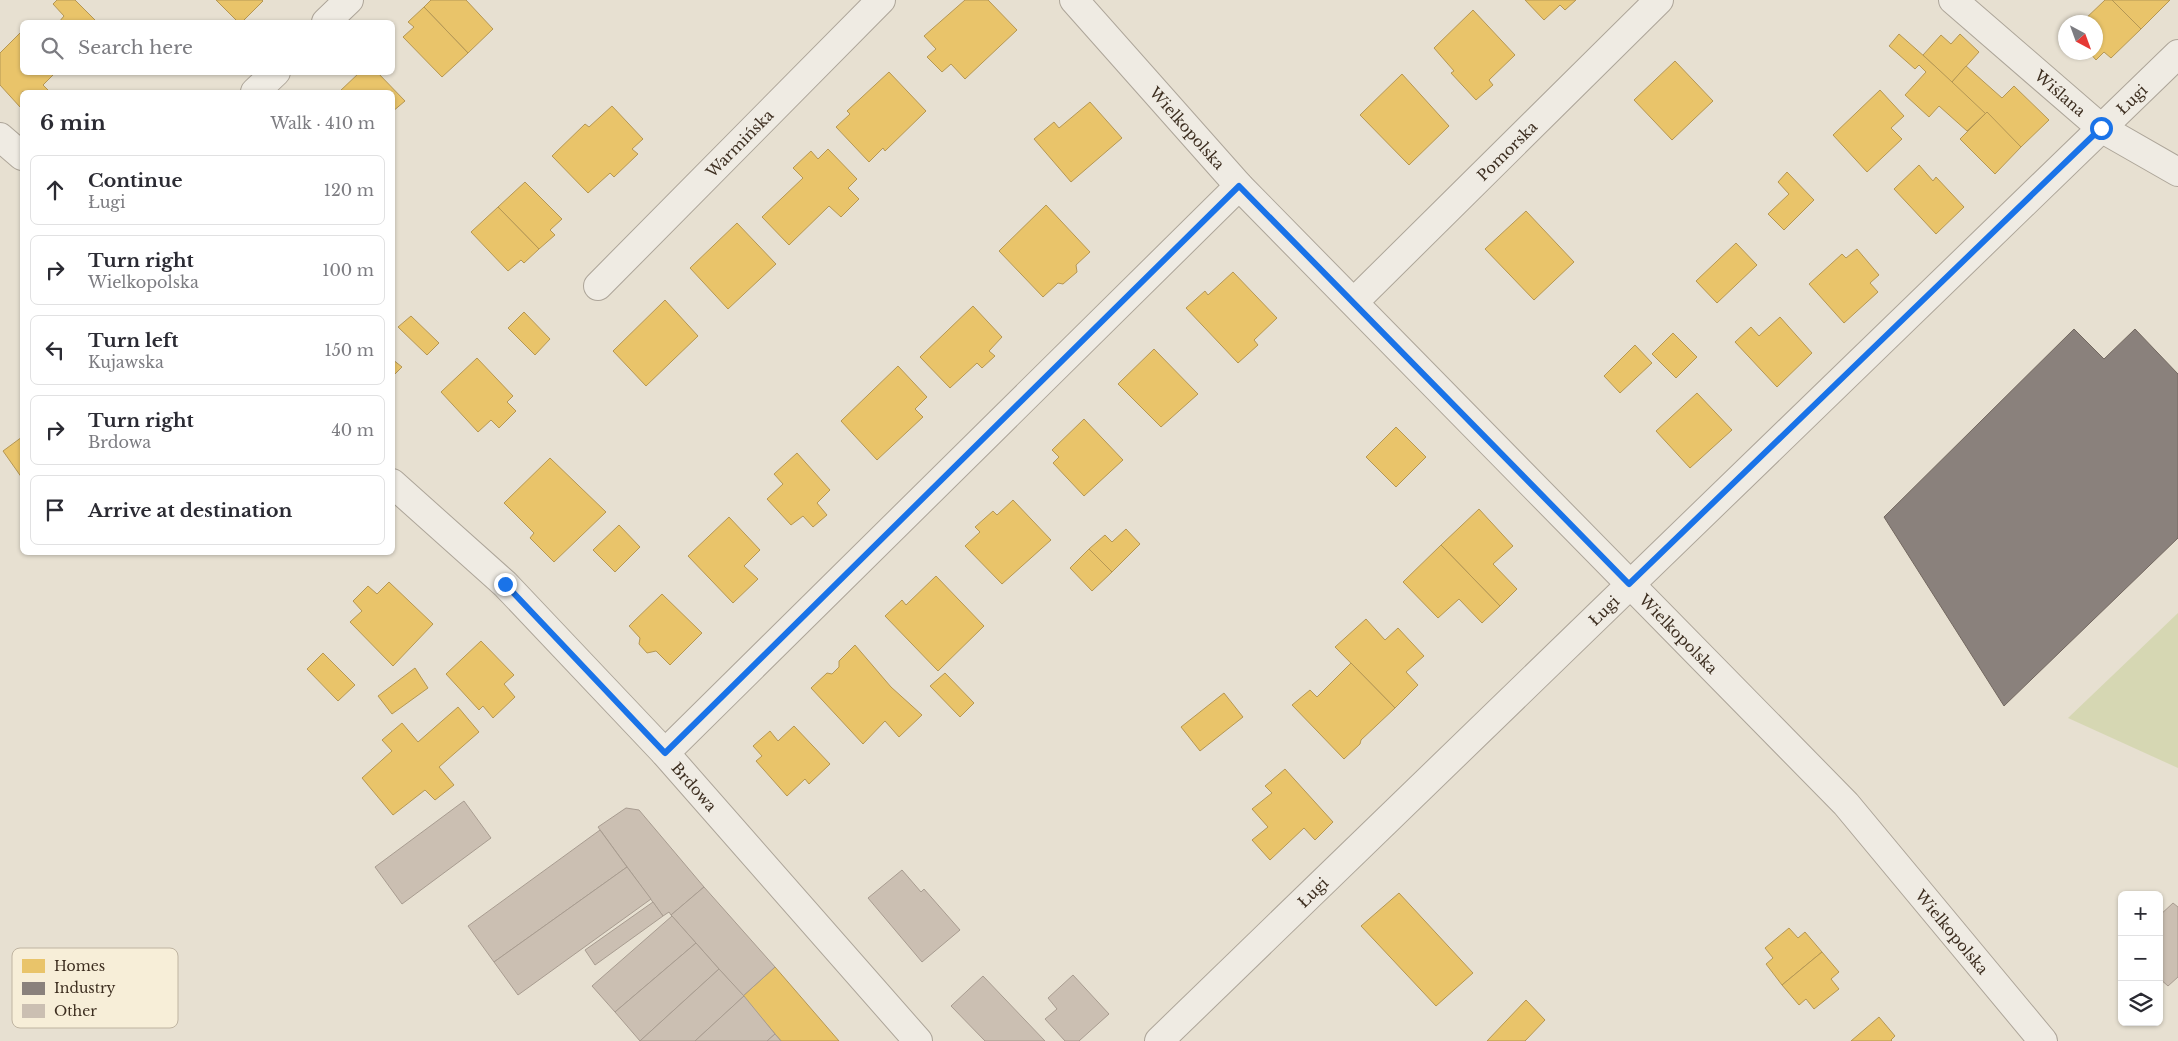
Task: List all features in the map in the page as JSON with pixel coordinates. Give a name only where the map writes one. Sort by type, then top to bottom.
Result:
[{"type":"street","points":[[328,20],[349,0]]},
{"type":"street","name":"Warmińska","points":[[598,286],[881,0]]},
{"type":"street","name":"Wielkopolska","points":[[1074,0],[1239,186],[1846,804],[2044,1041]]},
{"type":"street","name":"Pomorska","points":[[1354,302],[1659,0]]},
{"type":"street","name":"Wiślana","points":[[1953,0],[2101,128],[2178,172]]},
{"type":"street","name":"Ługi","points":[[1158,1041],[2178,54]]},
{"type":"street","points":[[257,90],[273,75]]},
{"type":"street","points":[[0,137],[20,154]]},
{"type":"street","points":[[665,753],[1239,186]]},
{"type":"street","name":"Brdowa","points":[[395,486],[505,584],[665,753],[918,1041]]},
{"type":"green space","points":[[2178,613],[2178,768],[2068,718]]},
{"type":"building: Homes","points":[[57,0],[75,0],[95,20],[61,20],[64,16],[53,4]]},
{"type":"building: Homes","points":[[216,0],[263,1],[244,20],[236,20]]},
{"type":"building: Homes","points":[[431,0],[466,0],[493,29],[468,53],[424,7]]},
{"type":"building: Homes","points":[[965,0],[988,0],[1017,30],[965,79],[951,64],[942,72],[927,57],[936,49],[924,36]]},
{"type":"building: Homes","points":[[1525,0],[1576,0],[1565,10],[1560,5],[1544,20]]},
{"type":"building: Homes","points":[[2105,0],[2112,0],[2141,29],[2111,58],[2103,53],[2103,15],[2089,15]]},
{"type":"building: Homes","points":[[2112,0],[2170,0],[2141,29]]},
{"type":"building: Homes","points":[[424,7],[468,53],[442,77],[403,37],[414,27],[408,22]]},
{"type":"building: Homes","points":[[1473,10],[1515,55],[1489,80],[1493,85],[1476,100],[1451,73],[1454,71],[1434,48]]},
{"type":"building: Homes","points":[[20,33],[20,75],[53,75],[43,85],[48,90],[20,90],[20,107],[0,85],[0,53]]},
{"type":"building: Homes","points":[[1899,34],[1987,112],[1967,131],[1939,106],[1929,117],[1905,95],[1926,72],[1919,65],[1915,69],[1889,46]]},
{"type":"building: Homes","points":[[1960,34],[1979,52],[1952,82],[1923,55],[1941,35],[1951,44]]},
{"type":"building: Homes","points":[[1675,61],[1713,101],[1672,140],[1634,100]]},
{"type":"building: Homes","points":[[1966,66],[2002,98],[2014,86],[2049,120],[2021,147],[1952,82]]},
{"type":"building: Homes","points":[[889,72],[926,111],[885,151],[883,148],[869,162],[836,127],[850,114],[847,111]]},
{"type":"building: Homes","points":[[1402,74],[1449,126],[1409,165],[1360,115]]},
{"type":"building: Homes","points":[[357,75],[380,75],[394,90],[341,90]]},
{"type":"building: Homes","points":[[1880,90],[1904,116],[1891,128],[1902,139],[1867,172],[1833,135]]},
{"type":"building: Homes","points":[[395,91],[405,101],[395,109]]},
{"type":"building: Homes","points":[[1090,102],[1122,138],[1071,182],[1034,139],[1054,122],[1059,128]]},
{"type":"building: Homes","points":[[612,106],[643,139],[632,149],[638,154],[614,177],[610,173],[588,193],[552,156],[585,124],[589,127]]},
{"type":"building: Homes","points":[[1987,112],[2021,147],[1995,174],[1960,139]]},
{"type":"building: Homes","points":[[828,149],[857,179],[848,188],[859,199],[841,217],[829,206],[789,245],[762,217],[803,178],[793,168],[811,151],[818,159]]},
{"type":"building: Homes","points":[[1919,165],[1933,181],[1936,177],[1964,207],[1936,234],[1894,189]]},
{"type":"building: Homes","points":[[1787,172],[1814,200],[1784,230],[1768,214],[1789,194],[1778,182]]},
{"type":"building: Homes","points":[[525,182],[562,219],[550,230],[555,235],[539,249],[498,207]]},
{"type":"building: Homes","points":[[1046,205],[1090,252],[1076,265],[1077,272],[1063,284],[1058,283],[1043,297],[999,251]]},
{"type":"building: Homes","points":[[498,207],[539,249],[524,263],[521,260],[508,271],[471,232]]},
{"type":"building: Homes","points":[[1526,211],[1574,262],[1534,300],[1485,249]]},
{"type":"building: Homes","points":[[737,223],[776,264],[728,309],[690,268]]},
{"type":"building: Homes","points":[[1736,243],[1757,265],[1717,303],[1696,281]]},
{"type":"building: Homes","points":[[1857,249],[1879,275],[1870,283],[1878,292],[1844,323],[1809,284],[1842,254],[1846,258]]},
{"type":"building: Homes","points":[[1233,272],[1277,318],[1254,340],[1258,345],[1238,363],[1186,308],[1205,291],[1208,295]]},
{"type":"building: Homes","points":[[665,300],[698,336],[646,386],[613,351]]},
{"type":"building: Homes","points":[[973,306],[1002,337],[989,351],[995,356],[982,368],[977,363],[950,388],[920,357]]},
{"type":"building: Homes","points":[[524,312],[550,339],[535,355],[508,328]]},
{"type":"building: Homes","points":[[411,316],[439,343],[427,355],[398,327]]},
{"type":"building: Homes","points":[[1780,317],[1812,353],[1777,387],[1735,342],[1751,327],[1759,336]]},
{"type":"building: Homes","points":[[1673,333],[1697,357],[1676,378],[1652,354]]},
{"type":"building: Homes","points":[[1635,345],[1652,363],[1620,393],[1604,376]]},
{"type":"building: Homes","points":[[1154,349],[1198,394],[1161,427],[1118,384]]},
{"type":"building: Homes","points":[[477,358],[513,396],[507,402],[516,411],[499,428],[491,420],[478,432],[441,392]]},
{"type":"building: Homes","points":[[395,361],[402,367],[395,374]]},
{"type":"building: Homes","points":[[898,366],[927,397],[915,409],[923,417],[877,460],[841,421]]},
{"type":"building: Homes","points":[[1697,393],[1732,430],[1690,468],[1656,431]]},
{"type":"building: Homes","points":[[1084,419],[1123,460],[1084,496],[1053,463],[1059,457],[1052,450]]},
{"type":"building: Homes","points":[[1396,427],[1426,457],[1396,487],[1366,457]]},
{"type":"building: Homes","points":[[20,438],[20,475],[3,451]]},
{"type":"building: Homes","points":[[797,453],[830,490],[817,503],[827,515],[813,527],[803,516],[791,525],[767,499],[783,484],[774,474]]},
{"type":"building: Homes","points":[[550,458],[606,512],[554,562],[530,538],[534,533],[504,503]]},
{"type":"building: Homes","points":[[1013,500],[1051,540],[1002,584],[965,546],[980,532],[975,527],[993,511],[997,515]]},
{"type":"building: Homes","points":[[1479,509],[1513,546],[1493,564],[1517,589],[1500,606],[1441,545]]},
{"type":"building: Homes","points":[[729,517],[760,550],[744,566],[758,579],[733,603],[688,556]]},
{"type":"building: Homes","points":[[619,525],[640,547],[615,572],[593,550]]},
{"type":"building: Homes","points":[[1126,529],[1140,544],[1112,572],[1089,549],[1105,535],[1112,542]]},
{"type":"building: Homes","points":[[1441,545],[1500,606],[1482,623],[1459,599],[1438,618],[1403,582]]},
{"type":"building: Homes","points":[[1089,549],[1112,572],[1092,591],[1070,568]]},
{"type":"building: Homes","points":[[936,576],[984,626],[938,671],[885,616],[902,600],[906,605]]},
{"type":"building: Homes","points":[[389,582],[433,624],[393,666],[350,622],[362,611],[353,601],[368,586],[377,594]]},
{"type":"building: Homes","points":[[662,594],[702,633],[670,665],[656,651],[647,653],[639,644],[640,638],[629,626]]},
{"type":"building: Homes","points":[[1366,619],[1385,640],[1398,628],[1424,656],[1406,672],[1418,685],[1395,708],[1335,647]]},
{"type":"building: Homes","points":[[481,641],[514,675],[504,684],[515,697],[493,718],[483,706],[479,710],[446,674]]},
{"type":"building: Homes","points":[[855,645],[891,687],[922,715],[899,737],[885,721],[863,744],[811,688],[827,673],[832,674],[839,667],[839,661]]},
{"type":"building: Homes","points":[[323,653],[355,685],[338,701],[307,669]]},
{"type":"building: Homes","points":[[1351,663],[1395,708],[1344,759],[1292,705],[1310,690],[1317,697]]},
{"type":"building: Homes","points":[[415,668],[428,688],[392,714],[378,696]]},
{"type":"building: Homes","points":[[945,673],[974,703],[960,717],[930,686]]},
{"type":"building: Homes","points":[[1224,693],[1243,717],[1200,751],[1181,727]]},
{"type":"building: Homes","points":[[458,707],[479,732],[439,767],[454,785],[435,800],[425,790],[393,815],[362,778],[392,751],[382,740],[402,723],[418,742]]},
{"type":"building: Homes","points":[[794,726],[830,764],[809,784],[805,779],[787,796],[756,761],[762,756],[753,746],[770,731],[778,741]]},
{"type":"building: Homes","points":[[1285,769],[1333,822],[1315,840],[1304,828],[1270,860],[1252,840],[1268,827],[1252,809],[1272,793],[1265,786]]},
{"type":"building: Homes","points":[[1399,893],[1473,973],[1436,1006],[1361,926]]},
{"type":"building: Homes","points":[[1789,928],[1798,938],[1805,932],[1822,952],[1782,985],[1766,964],[1773,958],[1765,948]]},
{"type":"building: Homes","points":[[1822,952],[1839,972],[1831,979],[1839,989],[1814,1009],[1806,999],[1799,1005],[1782,985]]},
{"type":"building: Homes","points":[[775,967],[839,1041],[781,1041],[743,996]]},
{"type":"building: Homes","points":[[1526,1000],[1545,1020],[1525,1041],[1487,1041]]},
{"type":"building: Homes","points":[[1879,1017],[1895,1036],[1892,1041],[1851,1041]]},
{"type":"building: Industry","points":[[2074,329],[2104,359],[2135,329],[2178,374],[2178,538],[2004,706],[1884,517]]},
{"type":"building: Other","points":[[464,801],[491,838],[402,904],[375,867]]},
{"type":"building: Other","points":[[626,808],[639,810],[704,887],[671,915],[669,912],[663,916],[598,827]]},
{"type":"building: Other","points":[[600,830],[627,867],[494,962],[468,926]]},
{"type":"building: Other","points":[[627,867],[651,899],[518,995],[494,962]]},
{"type":"building: Other","points":[[902,870],[921,892],[924,889],[960,930],[922,962],[868,898]]},
{"type":"building: Other","points":[[704,887],[775,967],[743,996],[671,915]]},
{"type":"building: Other","points":[[653,902],[663,916],[595,965],[585,950]]},
{"type":"building: Other","points":[[2173,903],[2178,907],[2178,977],[2168,986],[2163,982],[2163,912]]},
{"type":"building: Other","points":[[672,916],[696,943],[615,1012],[592,986]]},
{"type":"building: Other","points":[[696,943],[719,969],[640,1041],[615,1012]]},
{"type":"building: Other","points":[[719,969],[744,996],[695,1041],[640,1041]]},
{"type":"building: Other","points":[[1073,975],[1109,1014],[1079,1041],[1065,1041],[1045,1019],[1057,1009],[1048,998]]},
{"type":"building: Other","points":[[983,976],[1045,1041],[985,1041],[951,1006]]},
{"type":"building: Other","points":[[744,996],[775,1034],[767,1041],[695,1041]]},
{"type":"building: Other","points":[[775,1034],[781,1041],[767,1041]]},
{"type":"route","points":[[505,584],[665,753],[1239,186],[1629,584],[2101,128]]}]
